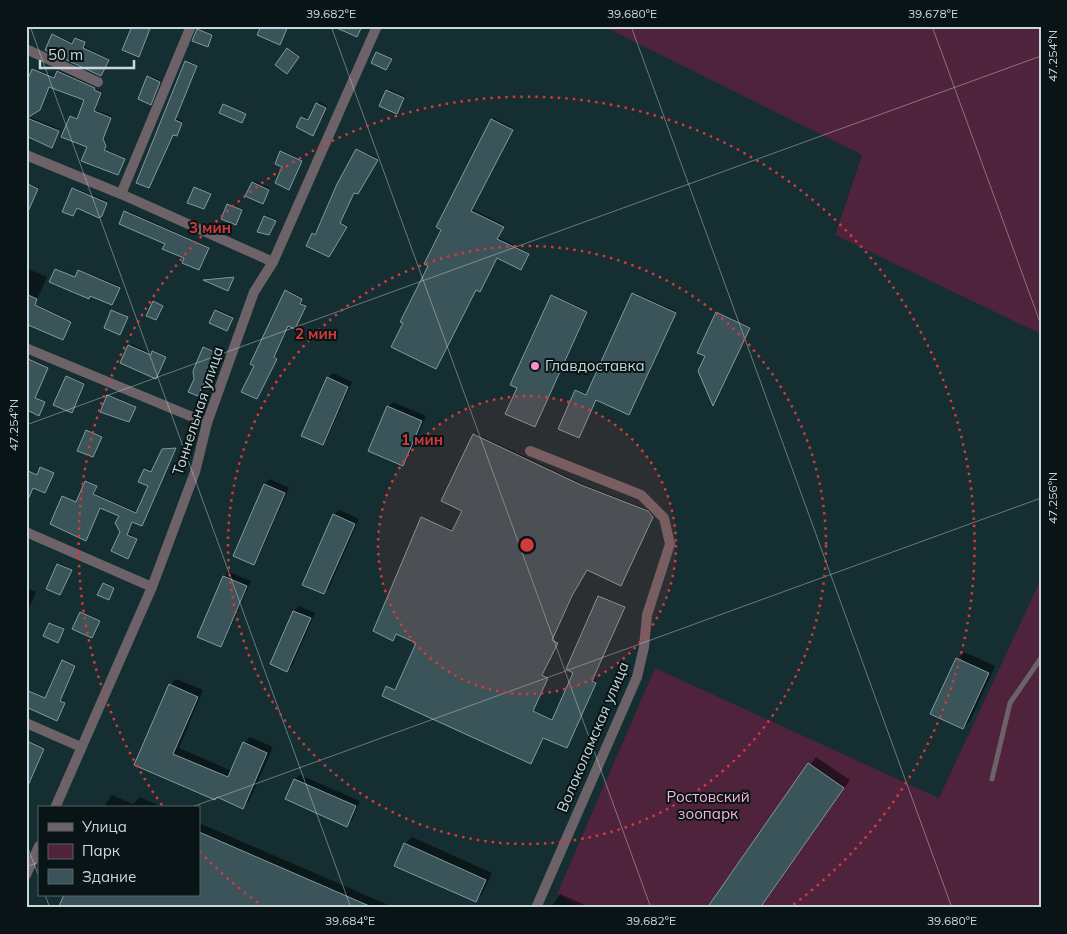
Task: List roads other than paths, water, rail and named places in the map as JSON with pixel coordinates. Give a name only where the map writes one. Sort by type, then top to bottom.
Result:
[{"type":"street","points":[[121,194],[191,26]]},
{"type":"street","name":"Тоннельная улица","points":[[56,806],[152,587],[195,472],[207,423],[254,292],[273,262],[376,26]]},
{"type":"street","points":[[26,49],[98,82]]},
{"type":"street","points":[[26,156],[121,194],[273,262]]},
{"type":"street","points":[[26,348],[207,423]]},
{"type":"street","name":"Волоколамская улица","points":[[530,451],[641,495],[664,518],[670,544],[647,615],[644,647],[637,677],[536,908]]},
{"type":"street","points":[[26,532],[152,587]]},
{"type":"street","points":[[26,723],[81,747]]},
{"type":"street","points":[[26,875],[38,848]]},
{"type":"lane","points":[[992,780],[1010,703],[1041,658]]},
{"type":"place","name":"Главдоставка","points":[[535,366]]},
{"type":"park label","name":"Ростовский зоопарк","points":[[708,806]]}]
